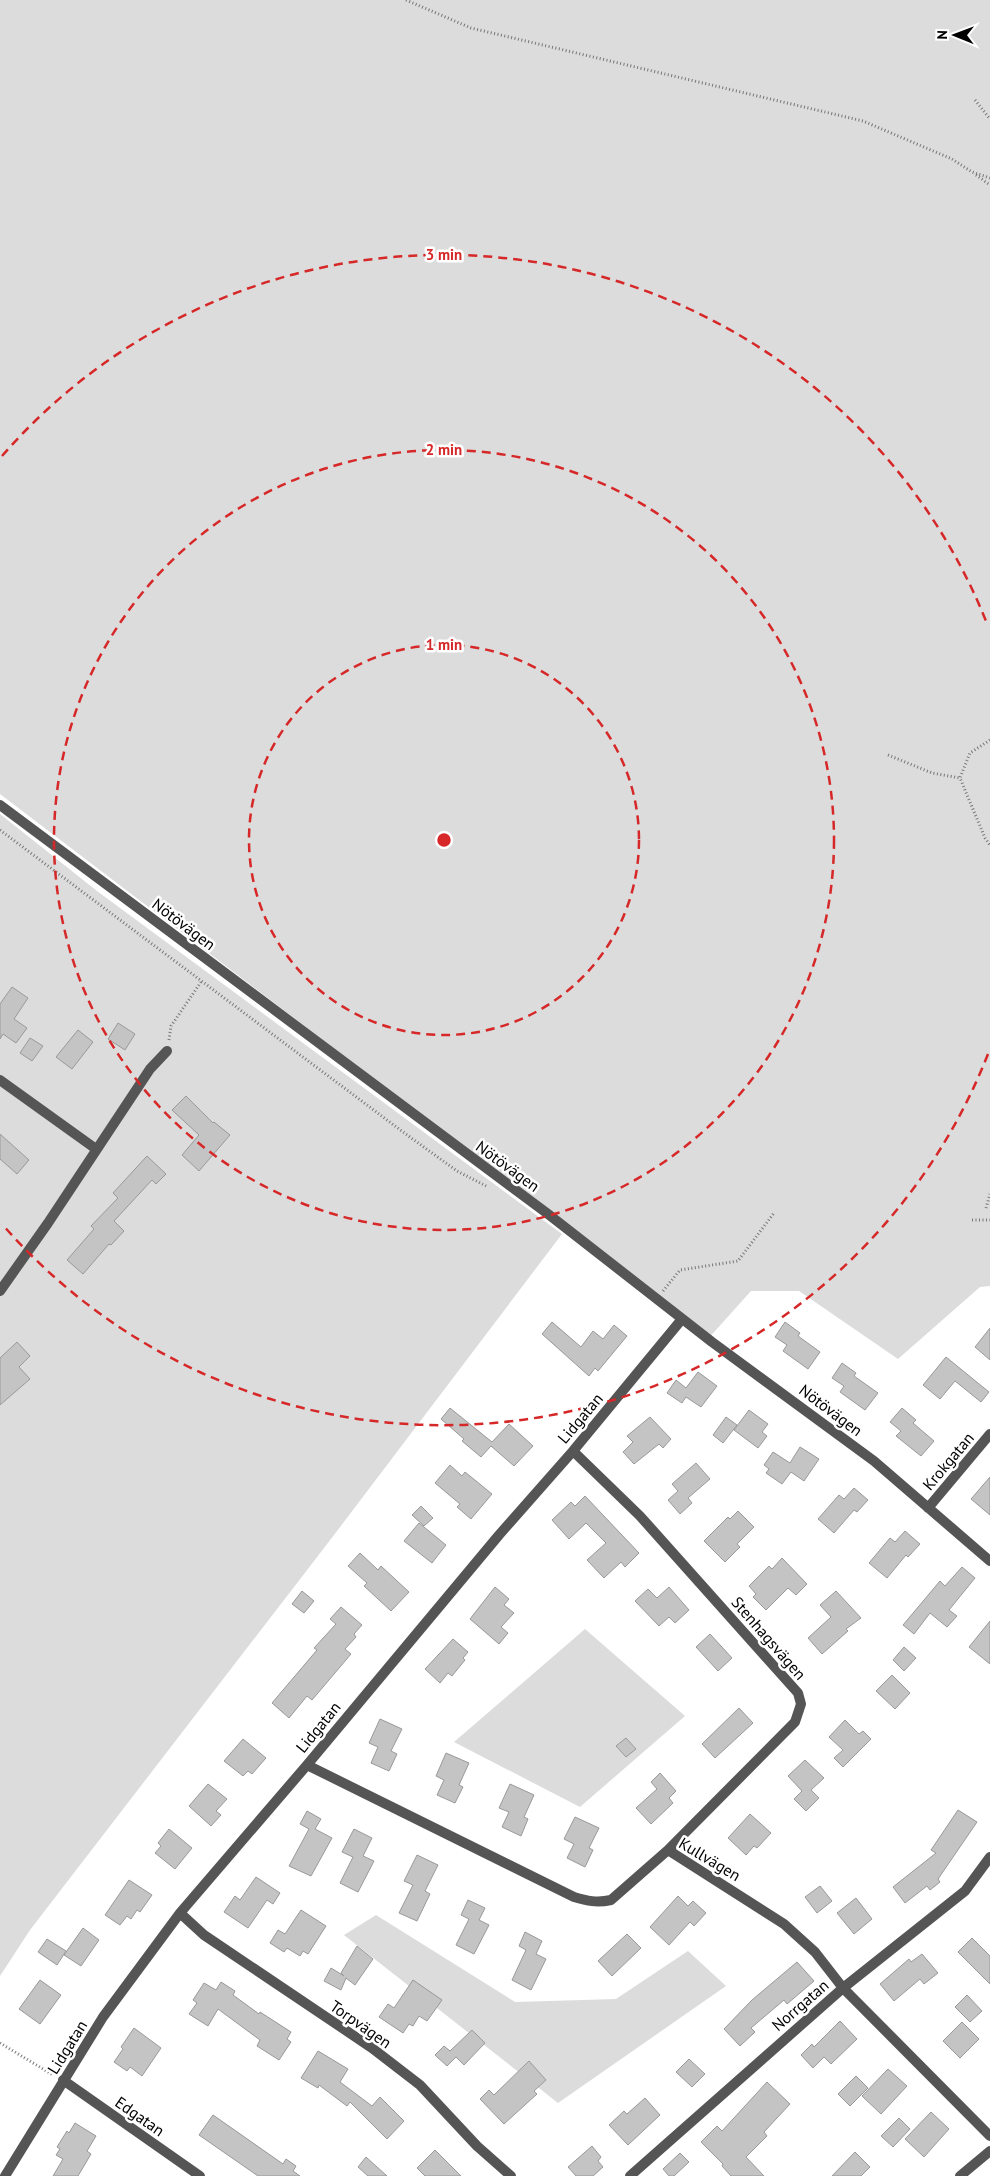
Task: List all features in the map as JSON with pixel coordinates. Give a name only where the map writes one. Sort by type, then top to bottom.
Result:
[{"type":"street","name":"Nötövägen","points":[[0,805],[548,1214],[682,1319],[874,1461],[990,1562]]},
{"type":"street","points":[[0,1291],[150,1069],[167,1051]]},
{"type":"street","points":[[0,1080],[96,1149]]},
{"type":"street","name":"Lidgatan","points":[[5,2176],[103,2017],[180,1913],[307,1765],[499,1535],[573,1451],[682,1319]]},
{"type":"street","name":"Krokgatan","points":[[928,1508],[990,1434]]},
{"type":"street","name":"Stenhagsvägen","points":[[573,1451],[640,1516],[798,1693],[801,1704],[795,1722],[668,1850]]},
{"type":"street","name":"Kullvägen","points":[[307,1765],[548,1884],[587,1901],[599,1903],[611,1900],[668,1850],[784,1924],[815,1952],[843,1988],[990,2136]]},
{"type":"street","name":"Norrgatan","points":[[630,2176],[843,1988],[966,1891],[990,1857]]},
{"type":"street","name":"Torpvägen","points":[[180,1913],[204,1935],[372,2048],[420,2085],[476,2146],[511,2176]]},
{"type":"street","name":"Edgatan","points":[[63,2080],[200,2176]]},
{"type":"street","points":[[960,2176],[990,2151]]},
{"type":"path","points":[[406,0],[470,28],[863,121],[952,158],[990,185]]},
{"type":"path","points":[[975,100],[990,119]]},
{"type":"path","points":[[972,172],[990,178]]},
{"type":"path","points":[[990,740],[970,753],[960,778],[985,838],[990,845]]},
{"type":"path","points":[[888,755],[932,773],[960,778]]},
{"type":"path","points":[[0,830],[201,982],[450,1166],[492,1189]]},
{"type":"path","points":[[167,1051],[171,1026],[201,982]]},
{"type":"path","points":[[986,1208],[990,1196]]},
{"type":"path","points":[[656,1299],[680,1270],[738,1261],[774,1213]]},
{"type":"path","points":[[972,1220],[990,1220]]},
{"type":"path","points":[[0,2043],[63,2080]]},
{"type":"shaded area","points":[[0,0],[990,0],[990,1286],[980,1287],[898,1359],[799,1291],[751,1291],[706,1341],[550,1213],[0,794]]},
{"type":"shaded area","points":[[0,814],[97,891],[562,1234],[334,1535],[30,1930],[0,1976]]},
{"type":"shaded area","points":[[585,1629],[685,1716],[580,1807],[454,1742]]},
{"type":"shaded area","points":[[376,1915],[515,2002],[616,1999],[688,1951],[726,1986],[558,2103],[344,1935]]},
{"type":"building","points":[[12,987],[28,998],[14,1019],[27,1028],[16,1043],[3,1034],[0,1039],[0,1004]]},
{"type":"building","points":[[118,1023],[135,1034],[125,1050],[108,1039]]},
{"type":"building","points":[[78,1030],[93,1042],[72,1069],[56,1057]]},
{"type":"building","points":[[30,1038],[43,1046],[32,1061],[20,1053]]},
{"type":"building","points":[[186,1096],[213,1123],[230,1135],[199,1171],[182,1155],[199,1135],[172,1110]]},
{"type":"building","points":[[0,1134],[29,1160],[17,1174],[0,1159]]},
{"type":"building","points":[[147,1156],[166,1174],[156,1184],[152,1180],[114,1221],[124,1231],[111,1245],[109,1244],[83,1274],[67,1260],[94,1229],[91,1226],[118,1198],[113,1193]]},
{"type":"building","points":[[552,1322],[581,1347],[593,1331],[603,1339],[614,1325],[627,1336],[598,1371],[595,1368],[589,1376],[542,1334]]},
{"type":"building","points":[[785,1322],[800,1333],[798,1336],[820,1352],[808,1369],[783,1351],[787,1345],[775,1337]]},
{"type":"building","points":[[990,1328],[990,1360],[975,1347]]},
{"type":"building","points":[[17,1342],[30,1356],[19,1367],[30,1379],[0,1405],[0,1358]]},
{"type":"building","points":[[946,1357],[989,1392],[981,1402],[955,1381],[940,1399],[923,1385]]},
{"type":"building","points":[[842,1363],[856,1373],[854,1376],[878,1393],[865,1410],[840,1392],[844,1386],[832,1378]]},
{"type":"building","points":[[698,1372],[717,1386],[701,1407],[686,1397],[682,1403],[667,1393],[676,1380],[686,1388]]},
{"type":"building","points":[[450,1408],[492,1442],[509,1424],[533,1446],[514,1466],[491,1446],[481,1457],[441,1419]]},
{"type":"building","points":[[902,1408],[916,1420],[913,1423],[934,1441],[921,1456],[896,1436],[901,1431],[890,1422]]},
{"type":"building","points":[[749,1410],[768,1424],[762,1432],[767,1436],[758,1448],[734,1430]]},
{"type":"building","points":[[650,1417],[671,1439],[663,1448],[659,1444],[634,1464],[623,1452],[633,1442],[627,1436]]},
{"type":"building","points":[[726,1417],[737,1425],[723,1443],[713,1435]]},
{"type":"building","points":[[800,1447],[819,1459],[804,1481],[791,1472],[782,1484],[766,1473],[769,1469],[764,1465],[773,1452],[790,1463]]},
{"type":"building","points":[[696,1463],[710,1479],[688,1498],[692,1503],[680,1514],[668,1500],[678,1491],[672,1484]]},
{"type":"building","points":[[450,1465],[462,1476],[465,1472],[492,1494],[471,1519],[457,1507],[460,1504],[435,1483]]},
{"type":"building","points":[[990,1477],[990,1515],[971,1499]]},
{"type":"building","points":[[854,1488],[868,1500],[857,1512],[854,1510],[834,1533],[818,1519],[839,1495],[844,1499]]},
{"type":"building","points":[[585,1496],[639,1553],[625,1567],[621,1562],[604,1578],[587,1560],[606,1543],[586,1523],[569,1539],[552,1520],[571,1502],[575,1506]]},
{"type":"building","points":[[421,1506],[433,1518],[424,1526],[412,1515]]},
{"type":"building","points":[[738,1511],[754,1527],[737,1544],[740,1547],[725,1562],[704,1541],[728,1517],[730,1519]]},
{"type":"building","points":[[419,1523],[446,1545],[432,1563],[404,1541]]},
{"type":"building","points":[[905,1531],[920,1544],[908,1557],[906,1555],[887,1578],[869,1563],[890,1538],[895,1542]]},
{"type":"building","points":[[360,1553],[378,1570],[381,1566],[409,1592],[391,1611],[364,1586],[367,1583],[348,1566]]},
{"type":"building","points":[[782,1558],[807,1584],[796,1595],[788,1588],[766,1610],[753,1597],[756,1594],[749,1586],[769,1566],[772,1569]]},
{"type":"building","points":[[962,1567],[975,1578],[949,1610],[957,1616],[947,1627],[930,1613],[914,1634],[903,1625],[940,1581],[945,1586]]},
{"type":"building","points":[[495,1587],[509,1599],[504,1605],[514,1613],[501,1627],[508,1633],[499,1644],[470,1619]]},
{"type":"building","points":[[669,1587],[689,1610],[675,1623],[669,1617],[659,1626],[635,1601],[648,1589],[657,1598]]},
{"type":"building","points":[[302,1591],[314,1601],[304,1613],[292,1604]]},
{"type":"building","points":[[836,1591],[861,1618],[846,1629],[848,1631],[822,1654],[808,1638],[831,1617],[820,1605]]},
{"type":"building","points":[[341,1607],[362,1625],[354,1634],[356,1637],[345,1649],[351,1654],[312,1700],[307,1696],[289,1718],[272,1703],[317,1650],[314,1648],[336,1624],[330,1619]]},
{"type":"building","points":[[990,1621],[990,1664],[969,1647]]},
{"type":"building","points":[[710,1634],[732,1658],[718,1671],[696,1647]]},
{"type":"building","points":[[453,1639],[468,1652],[463,1658],[465,1660],[452,1676],[448,1673],[440,1683],[425,1669]]},
{"type":"building","points":[[904,1647],[916,1658],[904,1671],[893,1660]]},
{"type":"building","points":[[892,1675],[910,1693],[895,1709],[876,1691]]},
{"type":"building","points":[[739,1708],[753,1723],[715,1758],[702,1744]]},
{"type":"building","points":[[380,1719],[402,1729],[391,1751],[397,1754],[389,1771],[371,1763],[378,1747],[369,1743]]},
{"type":"building","points":[[845,1720],[859,1734],[863,1731],[871,1739],[843,1767],[834,1758],[843,1750],[829,1737]]},
{"type":"building","points":[[626,1738],[636,1749],[626,1757],[616,1746]]},
{"type":"building","points":[[243,1739],[266,1758],[252,1774],[248,1771],[243,1776],[224,1761]]},
{"type":"building","points":[[446,1753],[469,1763],[459,1785],[463,1787],[455,1803],[437,1795],[444,1780],[436,1776]]},
{"type":"building","points":[[805,1760],[824,1778],[811,1790],[819,1798],[806,1811],[794,1799],[802,1791],[788,1776]]},
{"type":"building","points":[[660,1773],[676,1791],[669,1798],[673,1803],[651,1824],[636,1808],[657,1789],[651,1782]]},
{"type":"building","points":[[208,1784],[227,1799],[216,1811],[221,1815],[211,1826],[189,1806]]},
{"type":"building","points":[[510,1784],[534,1795],[524,1817],[528,1819],[521,1836],[502,1827],[509,1812],[499,1808]]},
{"type":"building","points":[[958,1810],[977,1822],[938,1879],[940,1882],[930,1890],[927,1886],[905,1903],[893,1887],[936,1853],[931,1850]]},
{"type":"building","points":[[307,1811],[321,1819],[315,1829],[332,1838],[311,1876],[289,1866],[309,1829],[300,1824]]},
{"type":"building","points":[[750,1814],[771,1833],[757,1848],[754,1846],[746,1855],[728,1838]]},
{"type":"building","points":[[575,1817],[599,1828],[589,1848],[593,1850],[585,1867],[567,1858],[574,1844],[564,1839]]},
{"type":"building","points":[[169,1829],[192,1848],[175,1869],[155,1853],[161,1846],[158,1843]]},
{"type":"building","points":[[354,1829],[372,1838],[363,1856],[374,1861],[358,1892],[340,1883],[353,1857],[342,1852]]},
{"type":"building","points":[[417,1855],[438,1865],[425,1891],[430,1894],[417,1921],[399,1913],[413,1885],[404,1881]]},
{"type":"building","points":[[256,1877],[280,1893],[273,1904],[267,1900],[248,1928],[224,1912],[235,1896],[240,1900]]},
{"type":"building","points":[[129,1880],[152,1895],[140,1912],[137,1910],[131,1919],[127,1916],[120,1925],[105,1915]]},
{"type":"building","points":[[820,1886],[832,1901],[817,1913],[805,1897]]},
{"type":"building","points":[[678,1896],[688,1906],[693,1901],[706,1913],[694,1926],[690,1922],[669,1945],[650,1927]]},
{"type":"building","points":[[856,1898],[872,1919],[854,1934],[837,1913]]},
{"type":"building","points":[[468,1900],[485,1908],[479,1920],[489,1925],[474,1954],[456,1945],[469,1919],[461,1915]]},
{"type":"building","points":[[301,1910],[326,1926],[308,1954],[303,1951],[300,1956],[287,1948],[284,1952],[270,1943],[278,1930],[285,1934]]},
{"type":"building","points":[[83,1928],[99,1940],[81,1966],[64,1955]]},
{"type":"building","points":[[525,1932],[542,1941],[536,1954],[546,1959],[531,1990],[512,1980],[526,1950],[519,1946]]},
{"type":"building","points":[[627,1934],[641,1948],[612,1976],[598,1961]]},
{"type":"building","points":[[972,1938],[990,1956],[990,1984],[958,1952]]},
{"type":"building","points":[[47,1939],[66,1951],[57,1965],[38,1952]]},
{"type":"building","points":[[357,1946],[373,1959],[355,1985],[346,1978],[341,1990],[324,1981],[331,1968],[344,1976],[341,1973]]},
{"type":"building","points":[[922,1954],[938,1973],[924,1984],[920,1979],[894,2001],[880,1984],[909,1959],[911,1962]]},
{"type":"building","points":[[797,1962],[814,1981],[787,2004],[784,2000],[751,2028],[755,2032],[740,2046],[724,2029],[752,2000]]},
{"type":"building","points":[[40,1980],[61,1995],[40,2024],[19,2009]]},
{"type":"building","points":[[413,1980],[442,2000],[427,2021],[419,2016],[413,2026],[409,2024],[403,2033],[379,2017],[388,2004],[394,2008]]},
{"type":"building","points":[[221,1982],[235,1991],[233,1995],[259,2014],[260,2012],[291,2032],[287,2039],[291,2042],[279,2060],[257,2046],[260,2040],[218,2009],[208,2026],[189,2014],[197,2003],[193,2000],[204,1983],[216,1990]]},
{"type":"building","points":[[967,1995],[982,2011],[970,2022],[955,2007]]},
{"type":"building","points":[[840,2021],[857,2039],[831,2064],[824,2057],[813,2068],[801,2055],[812,2044],[814,2047]]},
{"type":"building","points":[[962,2022],[979,2039],[960,2058],[943,2041]]},
{"type":"building","points":[[134,2028],[161,2048],[142,2076],[130,2067],[127,2071],[114,2062],[123,2049],[121,2047]]},
{"type":"building","points":[[472,2030],[485,2043],[464,2065],[456,2057],[447,2066],[435,2055],[444,2046],[450,2051]]},
{"type":"building","points":[[318,2051],[348,2069],[340,2082],[372,2106],[380,2097],[404,2121],[387,2139],[350,2102],[347,2106],[319,2085],[318,2088],[301,2078]]},
{"type":"building","points":[[689,2059],[705,2074],[692,2087],[676,2072]]},
{"type":"building","points":[[529,2061],[546,2080],[534,2091],[537,2094],[504,2124],[480,2099],[489,2090],[494,2095]]},
{"type":"building","points":[[888,2069],[907,2086],[881,2114],[862,2096]]},
{"type":"building","points":[[856,2076],[868,2088],[850,2106],[838,2094]]},
{"type":"building","points":[[767,2082],[790,2104],[764,2132],[767,2136],[746,2157],[764,2176],[731,2176],[722,2166],[723,2164],[701,2142],[717,2126],[722,2131]]},
{"type":"building","points":[[645,2098],[660,2115],[628,2145],[609,2125],[624,2111],[627,2114]]},
{"type":"building","points":[[931,2112],[949,2129],[924,2157],[905,2139]]},
{"type":"building","points":[[213,2115],[283,2164],[286,2159],[296,2166],[293,2171],[300,2176],[258,2176],[199,2135]]},
{"type":"building","points":[[899,2118],[910,2129],[893,2147],[881,2136]]},
{"type":"building","points":[[75,2123],[96,2136],[87,2151],[91,2154],[78,2176],[53,2176],[63,2159],[56,2155],[60,2149],[57,2147],[67,2131],[69,2133]]},
{"type":"building","points":[[592,2146],[601,2157],[598,2161],[603,2167],[593,2176],[576,2176],[568,2167]]},
{"type":"building","points":[[435,2150],[461,2176],[425,2176],[417,2168]]},
{"type":"building","points":[[855,2152],[870,2167],[861,2176],[832,2176]]},
{"type":"building","points":[[680,2153],[689,2162],[674,2176],[669,2176],[663,2169]]},
{"type":"building","points":[[366,2157],[387,2176],[368,2176],[358,2167]]}]
